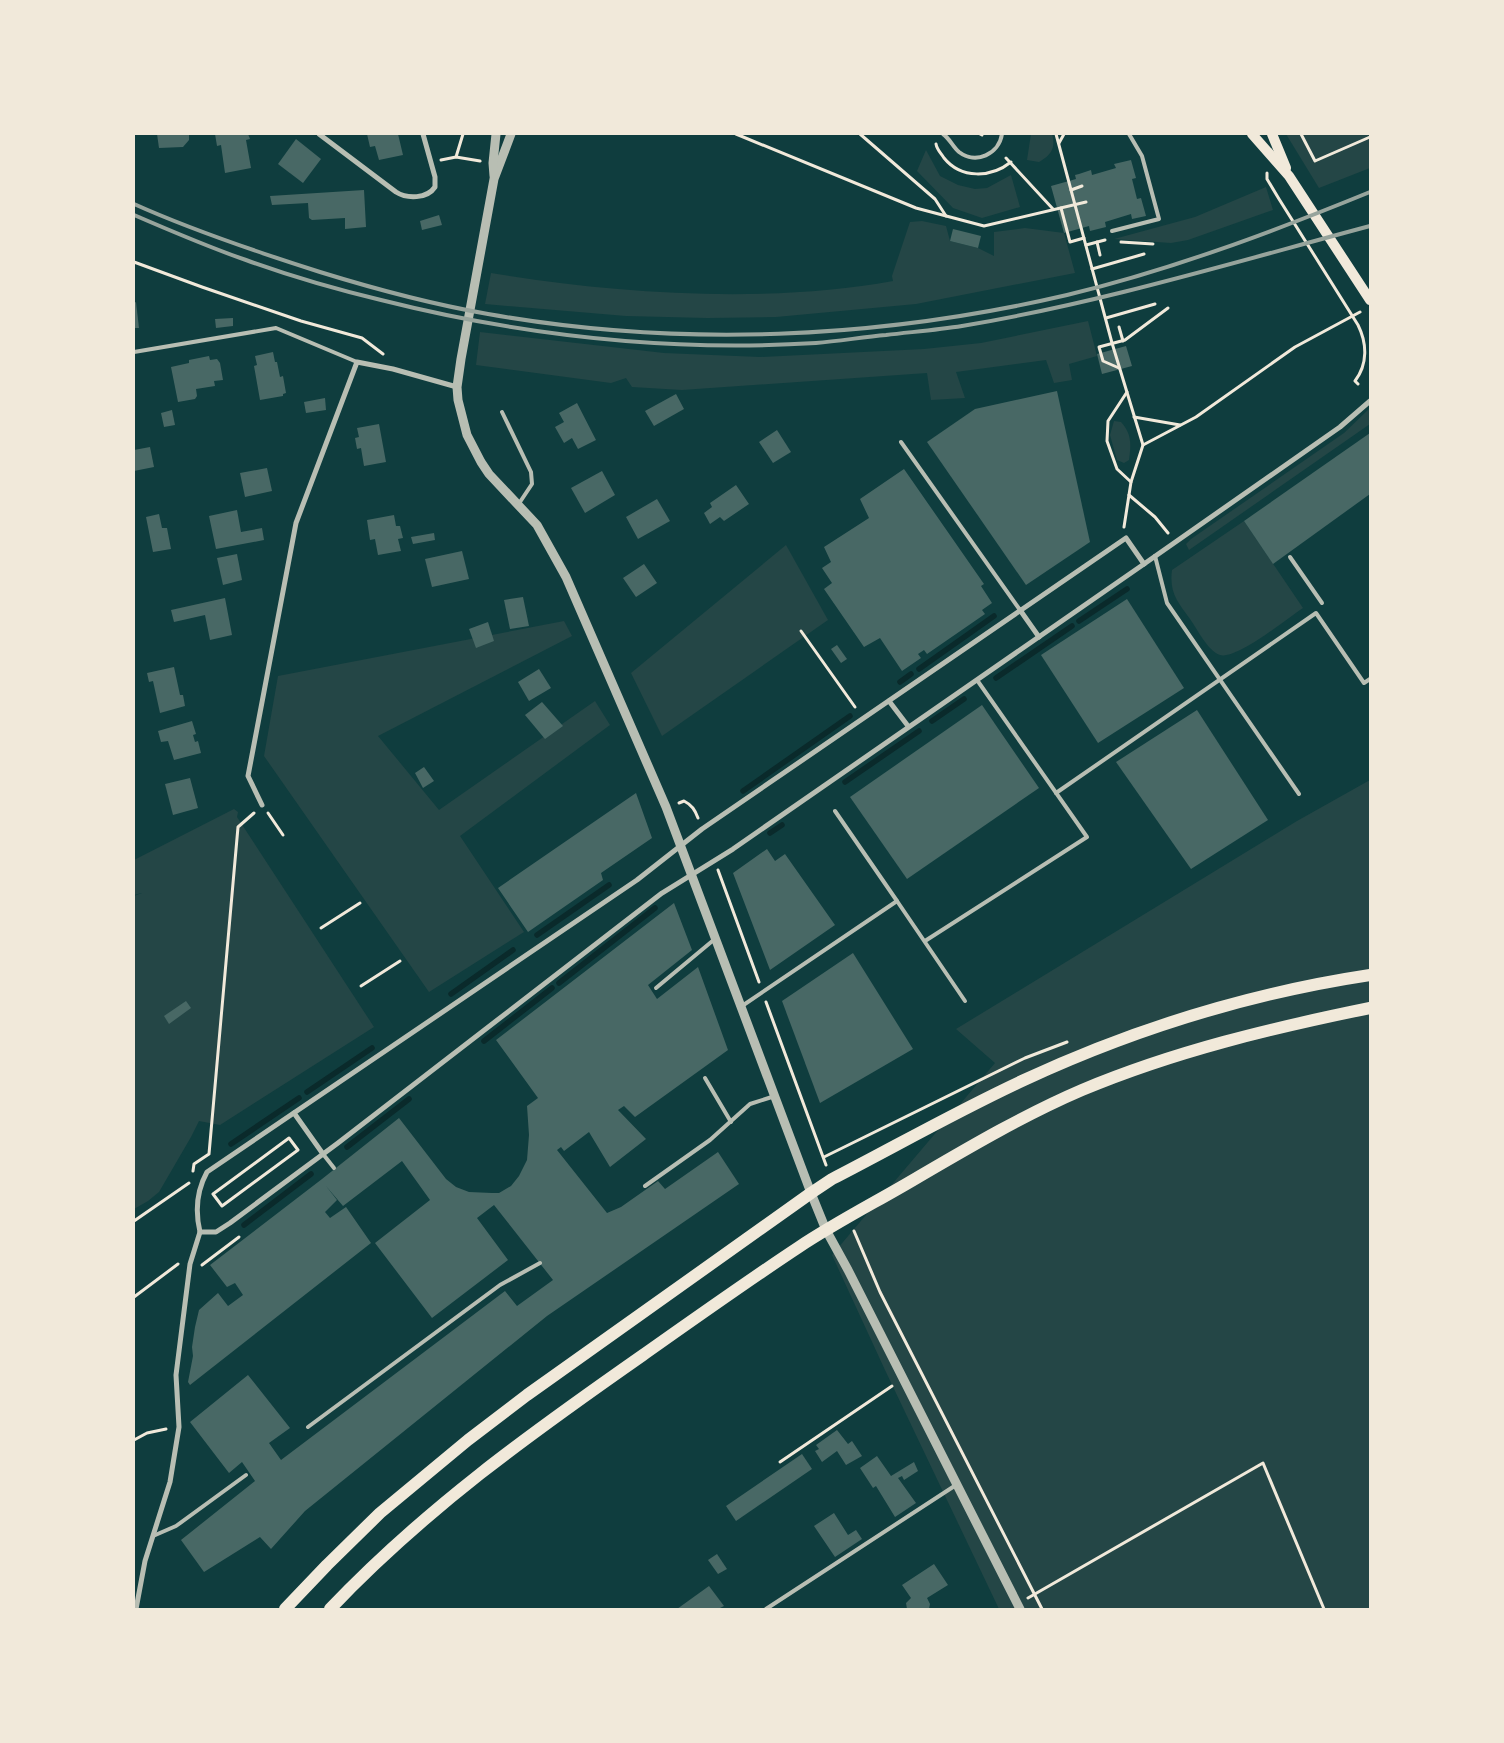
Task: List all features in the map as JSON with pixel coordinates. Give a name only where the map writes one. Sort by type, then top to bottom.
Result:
[{"type":"main road","points":[[1252,134],[1289,176],[1370,300]]},
{"type":"main road","points":[[1272,134],[1289,176]]},
{"type":"main road","points":[[285,1609],[380,1513],[468,1440],[527,1395],[810,1192],[832,1179],[994,1095],[1071,1059],[1105,1046],[1142,1032],[1260,996],[1370,974]]},
{"type":"main road","points":[[330,1609],[416,1526],[496,1460],[534,1431],[704,1312],[826,1230],[1016,1121],[1092,1086],[1155,1063],[1227,1041],[1300,1022],[1370,1008]]},
{"type":"street","points":[[319,134],[384,184],[404,196],[422,196],[434,189],[436,180],[423,134]]},
{"type":"street","points":[[494,179],[493,162],[496,134]]},
{"type":"street","points":[[511,134],[494,179],[461,359],[457,387],[463,421],[474,450],[489,474],[537,525],[566,577],[666,808],[826,1230],[1018,1607]]},
{"type":"street","points":[[262,805],[248,776],[296,523],[357,362],[394,369],[457,387]]},
{"type":"street","points":[[200,1232],[216,1232],[323,1154],[652,900],[714,861],[1039,637],[1340,427],[1370,401]]},
{"type":"street","points":[[136,1609],[145,1561],[170,1482],[179,1426],[176,1375],[190,1264],[200,1232],[196,1215],[200,1185],[207,1172],[628,885],[702,829],[1126,538],[1144,564]]},
{"type":"street","points":[[1020,610],[1039,637]]},
{"type":"street","points":[[889,701],[908,726]]},
{"type":"street","points":[[294,1113],[323,1154]]},
{"type":"lane","points":[[943,134],[960,152],[970,157],[979,158],[996,148],[1002,134]]},
{"type":"lane","points":[[1112,231],[1159,219],[1142,156],[1129,134]]},
{"type":"lane","points":[[134,352],[276,328],[357,362]]},
{"type":"lane","points":[[502,412],[531,472],[532,484],[518,505]]},
{"type":"lane","points":[[901,442],[1020,610]]},
{"type":"lane","points":[[1155,556],[1167,603],[1299,794]]},
{"type":"lane","points":[[1290,557],[1322,603]]},
{"type":"lane","points":[[1056,793],[1316,613],[1364,683],[1370,679]]},
{"type":"lane","points":[[925,941],[1087,838],[977,680]]},
{"type":"lane","points":[[835,811],[965,1001]]},
{"type":"lane","points":[[742,1006],[897,901]]},
{"type":"lane","points":[[656,988],[716,938]]},
{"type":"lane","points":[[705,1078],[731,1122]]},
{"type":"lane","points":[[645,1186],[710,1140],[750,1104],[775,1096]]},
{"type":"lane","points":[[323,1154],[334,1168]]},
{"type":"lane","points":[[308,1427],[500,1285],[540,1263]]},
{"type":"lane","points":[[153,1536],[176,1526],[246,1475]]},
{"type":"lane","points":[[766,1609],[956,1485]]},
{"type":"path","points":[[456,157],[463,134]]},
{"type":"path","points":[[736,134],[898,201],[946,217],[984,226],[1086,202]]},
{"type":"path","points":[[860,134],[935,199],[946,217]]},
{"type":"path","points":[[1056,134],[1112,343],[1143,445],[1130,482],[1125,526],[1118,532]]},
{"type":"path","points":[[1058,143],[1064,134]]},
{"type":"path","points":[[1301,134],[1315,161],[1370,137]]},
{"type":"path","points":[[431,162],[456,157],[482,161]]},
{"type":"path","points":[[1006,158],[1054,210]]},
{"type":"path","points":[[1071,190],[1082,186]]},
{"type":"path","points":[[1279,199],[1353,316],[1364,338],[1364,362],[1360,375],[1355,381],[1358,384]]},
{"type":"path","points":[[1061,208],[1070,242],[1084,238]]},
{"type":"path","points":[[1086,246],[1097,242],[1111,241]]},
{"type":"path","points":[[1097,242],[1100,255]]},
{"type":"path","points":[[1120,242],[1153,244]]},
{"type":"path","points":[[1092,269],[1144,254]]},
{"type":"path","points":[[134,262],[202,287],[362,338],[385,356],[394,369]]},
{"type":"path","points":[[1106,318],[1155,304]]},
{"type":"path","points":[[1120,368],[1104,361],[1100,347],[1123,340],[1168,308]]},
{"type":"path","points":[[1143,445],[1196,418],[1294,347],[1360,312]]},
{"type":"path","points":[[1119,327],[1123,340]]},
{"type":"path","points":[[1126,392],[1108,422],[1107,441],[1117,469],[1130,482]]},
{"type":"path","points":[[1134,417],[1180,425]]},
{"type":"path","points":[[1129,496],[1155,517],[1170,536]]},
{"type":"path","points":[[801,630],[855,707]]},
{"type":"path","points":[[666,808],[684,801],[689,803],[694,808],[702,829]]},
{"type":"path","points":[[209,1154],[238,827],[262,805],[283,835]]},
{"type":"path","points":[[714,861],[832,1179]]},
{"type":"path","points":[[321,928],[360,903]]},
{"type":"path","points":[[360,986],[400,961]]},
{"type":"path","points":[[289,1138],[298,1150],[222,1206],[213,1194],[289,1138]]},
{"type":"path","points":[[134,1221],[190,1182]]},
{"type":"path","points":[[848,1218],[880,1292],[1042,1609]]},
{"type":"path","points":[[202,1265],[239,1237]]},
{"type":"path","points":[[134,1297],[181,1262]]},
{"type":"path","points":[[780,1462],[903,1378]]},
{"type":"path","points":[[134,1440],[147,1433],[179,1426]]},
{"type":"path","points":[[1018,1607],[1262,1463],[1324,1609]]},
{"type":"shaded area","points":[[1031,134],[1052,134],[1052,151],[1039,162],[1027,160]]},
{"type":"shaded area","points":[[1286,134],[1370,134],[1370,168],[1319,188]]},
{"type":"shaded area","points":[[926,150],[940,176],[958,185],[975,189],[987,188],[1011,175],[1020,207],[982,218],[953,208],[917,171]]},
{"type":"shaded area","points":[[1266,187],[1273,210],[1188,240],[1171,243],[1114,239],[1195,217]]},
{"type":"shaded area","points":[[922,221],[946,226],[950,241],[978,248],[994,256],[994,232],[1025,228],[1064,233],[1075,273],[916,304],[776,317],[626,316],[485,304],[491,273],[589,286],[692,294],[795,292],[845,288],[893,281],[892,276],[910,222]]},
{"type":"shaded area","points":[[1088,321],[1097,356],[1069,364],[1072,380],[1054,383],[1046,360],[956,372],[965,398],[931,400],[927,373],[682,390],[632,387],[626,378],[611,383],[476,365],[480,332],[664,353],[760,357],[924,349],[981,343]]},
{"type":"shaded area","points":[[1370,408],[1370,424],[1189,550],[1186,544],[1191,539],[1344,433]]},
{"type":"shaded area","points":[[1114,421],[1121,422],[1129,435],[1129,460],[1124,463],[1117,460],[1110,435]]},
{"type":"shaded area","points":[[1244,521],[1303,608],[1249,645],[1228,655],[1220,655],[1207,644],[1175,597],[1171,578],[1172,570]]},
{"type":"shaded area","points":[[786,545],[828,620],[662,736],[631,673]]},
{"type":"shaded area","points":[[564,621],[572,636],[378,736],[439,810],[595,701],[610,725],[460,836],[524,932],[429,992],[264,756],[278,676]]},
{"type":"shaded area","points":[[1370,780],[1370,1609],[999,1609],[832,1255],[995,1063],[956,1029],[1297,821]]},
{"type":"shaded area","points":[[234,809],[238,812],[237,817],[374,1027],[220,1125],[199,1121],[159,1192],[134,1209],[134,896],[142,893],[134,895],[134,860]]},
{"type":"building","points":[[157,134],[189,134],[189,140],[183,147],[159,148]]},
{"type":"building","points":[[215,134],[248,134],[250,139],[246,140],[251,168],[225,173],[221,145],[217,146]]},
{"type":"building","points":[[367,134],[398,134],[403,155],[379,160],[375,146],[370,147]]},
{"type":"building","points":[[296,139],[321,159],[303,183],[278,164]]},
{"type":"building","points":[[1131,160],[1136,178],[1132,179],[1137,199],[1141,198],[1146,216],[1132,219],[1131,214],[1105,222],[1106,227],[1090,231],[1089,226],[1064,233],[1051,186],[1076,179],[1075,175],[1091,170],[1092,175],[1116,168],[1114,164]]},
{"type":"building","points":[[364,190],[366,227],[345,229],[345,218],[312,220],[309,218],[308,203],[272,205],[270,196]]},
{"type":"building","points":[[439,215],[442,225],[422,230],[420,221]]},
{"type":"building","points":[[953,229],[981,236],[978,248],[950,241]]},
{"type":"building","points":[[136,302],[139,328],[134,328],[134,303]]},
{"type":"building","points":[[233,318],[233,326],[216,328],[215,319]]},
{"type":"building","points":[[1126,346],[1132,366],[1102,374],[1097,354]]},
{"type":"building","points":[[273,352],[280,377],[283,376],[286,393],[283,396],[260,400],[254,366],[257,365],[255,356]]},
{"type":"building","points":[[209,356],[210,360],[217,359],[220,363],[223,380],[214,381],[215,386],[196,389],[197,396],[195,399],[178,402],[171,367],[189,363],[189,360]]},
{"type":"building","points":[[1057,391],[1090,542],[1026,585],[927,442],[975,409]]},
{"type":"building","points":[[676,394],[684,409],[654,426],[645,411]]},
{"type":"building","points":[[325,398],[326,410],[306,413],[304,402]]},
{"type":"building","points":[[577,403],[596,440],[578,449],[572,438],[564,443],[555,427],[564,422],[559,413]]},
{"type":"building","points":[[172,410],[175,425],[164,427],[161,413]]},
{"type":"building","points":[[379,424],[386,462],[364,466],[361,448],[357,449],[355,438],[359,437],[357,428]]},
{"type":"building","points":[[777,430],[791,452],[773,463],[759,442]]},
{"type":"building","points":[[1370,433],[1370,494],[1273,564],[1244,521]]},
{"type":"building","points":[[150,447],[154,467],[134,471],[134,450]]},
{"type":"building","points":[[267,468],[272,491],[245,497],[240,473]]},
{"type":"building","points":[[904,469],[984,584],[981,586],[992,603],[982,610],[985,614],[927,654],[924,650],[918,654],[921,658],[902,671],[880,638],[864,647],[824,589],[832,583],[822,568],[831,562],[824,547],[869,518],[860,499]]},
{"type":"building","points":[[602,471],[615,495],[585,513],[571,488]]},
{"type":"building","points":[[736,485],[749,504],[724,521],[720,517],[710,524],[704,513],[712,507],[710,503]]},
{"type":"building","points":[[657,499],[670,521],[638,539],[626,517]]},
{"type":"building","points":[[237,510],[241,532],[262,528],[264,540],[216,549],[209,516]]},
{"type":"building","points":[[159,514],[162,528],[167,528],[171,549],[153,552],[146,517]]},
{"type":"building","points":[[394,515],[396,526],[400,526],[403,538],[398,539],[401,551],[378,555],[375,539],[370,540],[367,520]]},
{"type":"building","points":[[434,533],[435,540],[413,544],[411,537]]},
{"type":"building","points":[[462,551],[469,579],[432,587],[425,559]]},
{"type":"building","points":[[237,554],[242,580],[223,585],[217,558]]},
{"type":"building","points":[[644,564],[657,583],[636,597],[623,578]]},
{"type":"building","points":[[523,597],[529,626],[510,629],[504,600]]},
{"type":"building","points":[[225,598],[232,635],[210,640],[205,615],[174,622],[171,610]]},
{"type":"building","points":[[1127,599],[1184,688],[1098,743],[1041,655]]},
{"type":"building","points":[[488,622],[494,641],[476,648],[469,629]]},
{"type":"building","points":[[837,645],[847,659],[841,663],[831,649]]},
{"type":"building","points":[[174,667],[180,695],[183,695],[185,706],[160,713],[153,681],[149,682],[147,673]]},
{"type":"building","points":[[539,669],[551,688],[529,701],[518,682]]},
{"type":"building","points":[[542,702],[563,726],[545,739],[525,715]]},
{"type":"building","points":[[982,705],[1039,788],[907,879],[850,797]]},
{"type":"building","points":[[1197,710],[1268,820],[1191,869],[1116,762]]},
{"type":"building","points":[[192,721],[196,734],[193,735],[195,742],[198,741],[201,753],[174,760],[168,741],[161,742],[158,731]]},
{"type":"building","points":[[424,767],[434,781],[423,788],[415,773]]},
{"type":"building","points":[[190,778],[198,808],[173,815],[165,784]]},
{"type":"building","points":[[636,793],[652,838],[601,873],[603,880],[528,932],[498,888]]},
{"type":"building","points":[[767,849],[775,861],[785,854],[835,925],[770,970],[733,873]]},
{"type":"building","points":[[674,903],[692,950],[648,985],[657,999],[698,967],[728,1050],[635,1117],[624,1106],[618,1110],[646,1139],[610,1167],[589,1132],[564,1151],[561,1147],[557,1150],[607,1213],[621,1207],[658,1181],[665,1189],[718,1152],[739,1184],[547,1316],[305,1511],[271,1549],[260,1537],[204,1572],[181,1540],[255,1481],[242,1462],[229,1473],[190,1422],[248,1375],[290,1428],[269,1443],[281,1460],[505,1291],[517,1306],[553,1280],[494,1205],[477,1218],[508,1260],[432,1318],[375,1243],[430,1200],[402,1161],[343,1206],[326,1186],[337,1200],[325,1212],[330,1218],[346,1207],[371,1243],[190,1385],[188,1382],[193,1356],[192,1347],[199,1310],[218,1293],[228,1306],[243,1295],[235,1283],[227,1287],[210,1265],[399,1118],[446,1179],[456,1187],[469,1192],[499,1193],[511,1186],[519,1176],[527,1160],[529,1135],[527,1106],[538,1098],[496,1040]]},
{"type":"building","points":[[853,953],[913,1049],[820,1103],[782,1001]]},
{"type":"building","points":[[186,1001],[191,1008],[169,1024],[164,1016]]},
{"type":"building","points":[[837,1430],[848,1444],[852,1441],[862,1456],[846,1465],[837,1451],[822,1462],[815,1451],[819,1449],[816,1445]]},
{"type":"building","points":[[802,1454],[812,1469],[736,1521],[726,1506]]},
{"type":"building","points":[[877,1456],[891,1476],[914,1462],[918,1471],[904,1480],[902,1476],[898,1478],[916,1503],[895,1517],[876,1486],[873,1488],[860,1468]]},
{"type":"building","points":[[834,1513],[848,1535],[856,1530],[862,1539],[835,1557],[814,1526]]},
{"type":"building","points":[[717,1554],[727,1569],[718,1574],[708,1560]]},
{"type":"building","points":[[934,1564],[948,1585],[927,1598],[930,1604],[929,1609],[907,1609],[906,1603],[911,1598],[902,1585]]},
{"type":"building","points":[[709,1586],[724,1606],[718,1609],[677,1609]]},
{"type":"waterway","points":[[1079,621],[1127,589]]},
{"type":"waterway","points":[[919,669],[994,616]]},
{"type":"waterway","points":[[996,678],[1072,626]]},
{"type":"waterway","points":[[900,682],[911,674]]},
{"type":"waterway","points":[[932,721],[964,699]]},
{"type":"waterway","points":[[743,791],[850,716]]},
{"type":"waterway","points":[[845,782],[919,731]]},
{"type":"waterway","points":[[770,833],[782,825]]},
{"type":"waterway","points":[[537,935],[609,885]]},
{"type":"waterway","points":[[559,983],[655,908]]},
{"type":"waterway","points":[[451,994],[513,950]]},
{"type":"waterway","points":[[484,1041],[552,988]]},
{"type":"waterway","points":[[307,1092],[372,1048]]},
{"type":"waterway","points":[[231,1144],[299,1098]]},
{"type":"waterway","points":[[347,1147],[409,1099]]},
{"type":"waterway","points":[[244,1225],[311,1174]]},
{"type":"railway","points":[[134,204],[203,232],[273,257],[424,301],[488,314],[560,325],[633,332],[706,335],[779,334],[924,321],[996,310],[1067,295],[1183,262],[1370,192]]},
{"type":"railway","points":[[134,215],[218,250],[279,271],[313,282],[435,313],[543,332],[651,343],[706,345],[816,343],[934,330],[1014,317],[1116,294],[1370,226]]}]
